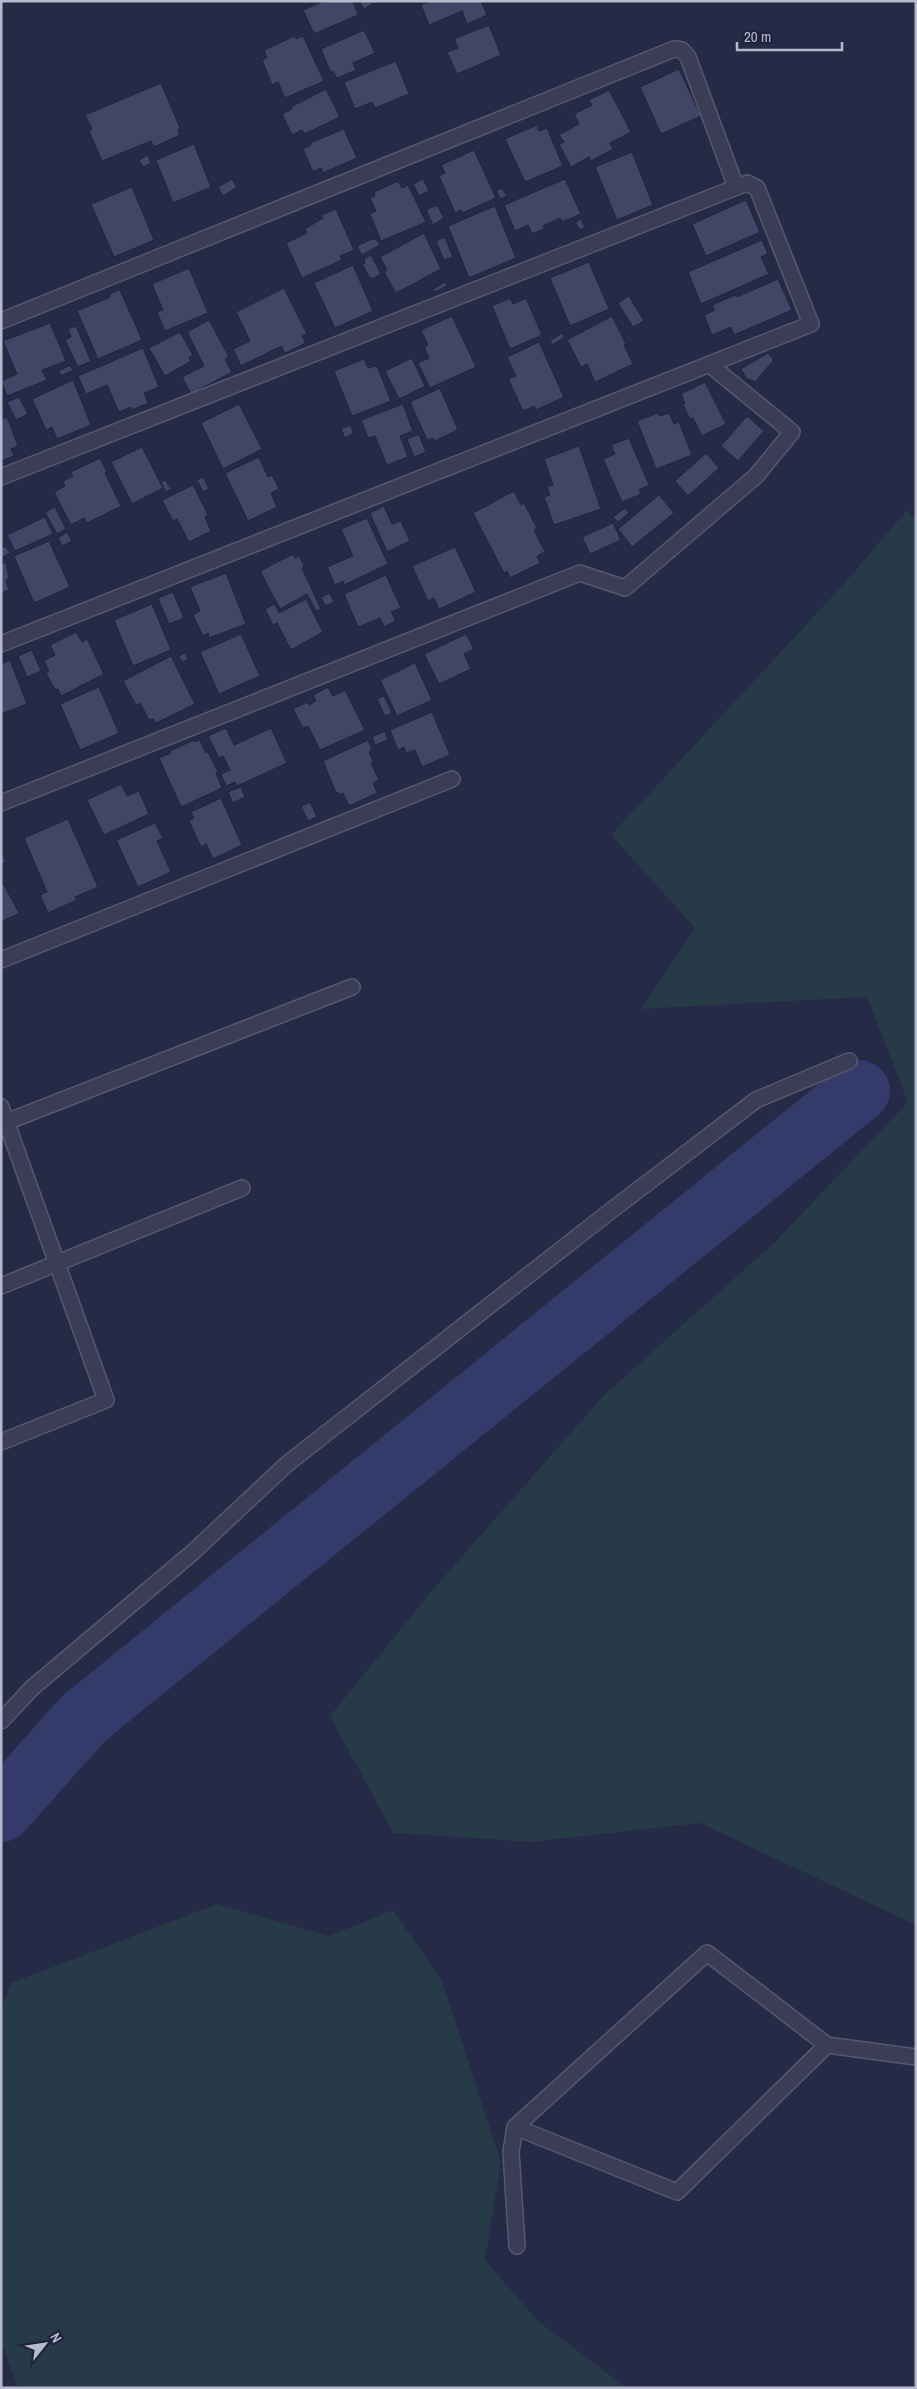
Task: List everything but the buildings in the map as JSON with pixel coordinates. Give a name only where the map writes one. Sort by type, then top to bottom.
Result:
[{"type":"street","points":[[1,321],[674,49],[682,50],[688,57],[736,187]]},
{"type":"street","points":[[1,477],[747,183],[757,188],[811,324],[1,644]]},
{"type":"street","points":[[1,803],[580,573],[625,588],[756,476],[792,432],[709,364]]},
{"type":"street","points":[[1,960],[452,778]]},
{"type":"street","points":[[4,1123],[352,987]]},
{"type":"street","points":[[1,1721],[32,1688],[192,1553],[287,1464],[588,1228],[756,1100],[849,1061]]},
{"type":"street","points":[[1,1107],[4,1123],[58,1263],[106,1400],[1,1442]]},
{"type":"street","points":[[1,1286],[242,1188]]},
{"type":"street","points":[[517,2246],[511,2152],[515,2127],[707,1953],[827,2045],[916,2057]]},
{"type":"street","points":[[515,2127],[677,2192],[827,2045]]},
{"type":"shaded area","points":[[907,510],[916,520],[916,1925],[700,1823],[532,1842],[393,1833],[330,1716],[430,1593],[603,1396],[774,1243],[908,1102],[867,997],[641,1009],[695,928],[611,835],[842,586]]},
{"type":"shaded area","points":[[217,1904],[329,1936],[393,1910],[442,1981],[501,2162],[485,2260],[538,2321],[627,2388],[18,2388],[4,2349],[1,2351],[1,2009],[11,1983]]},
{"type":"waterway","points":[[1,1811],[84,1718],[859,1091]]}]
